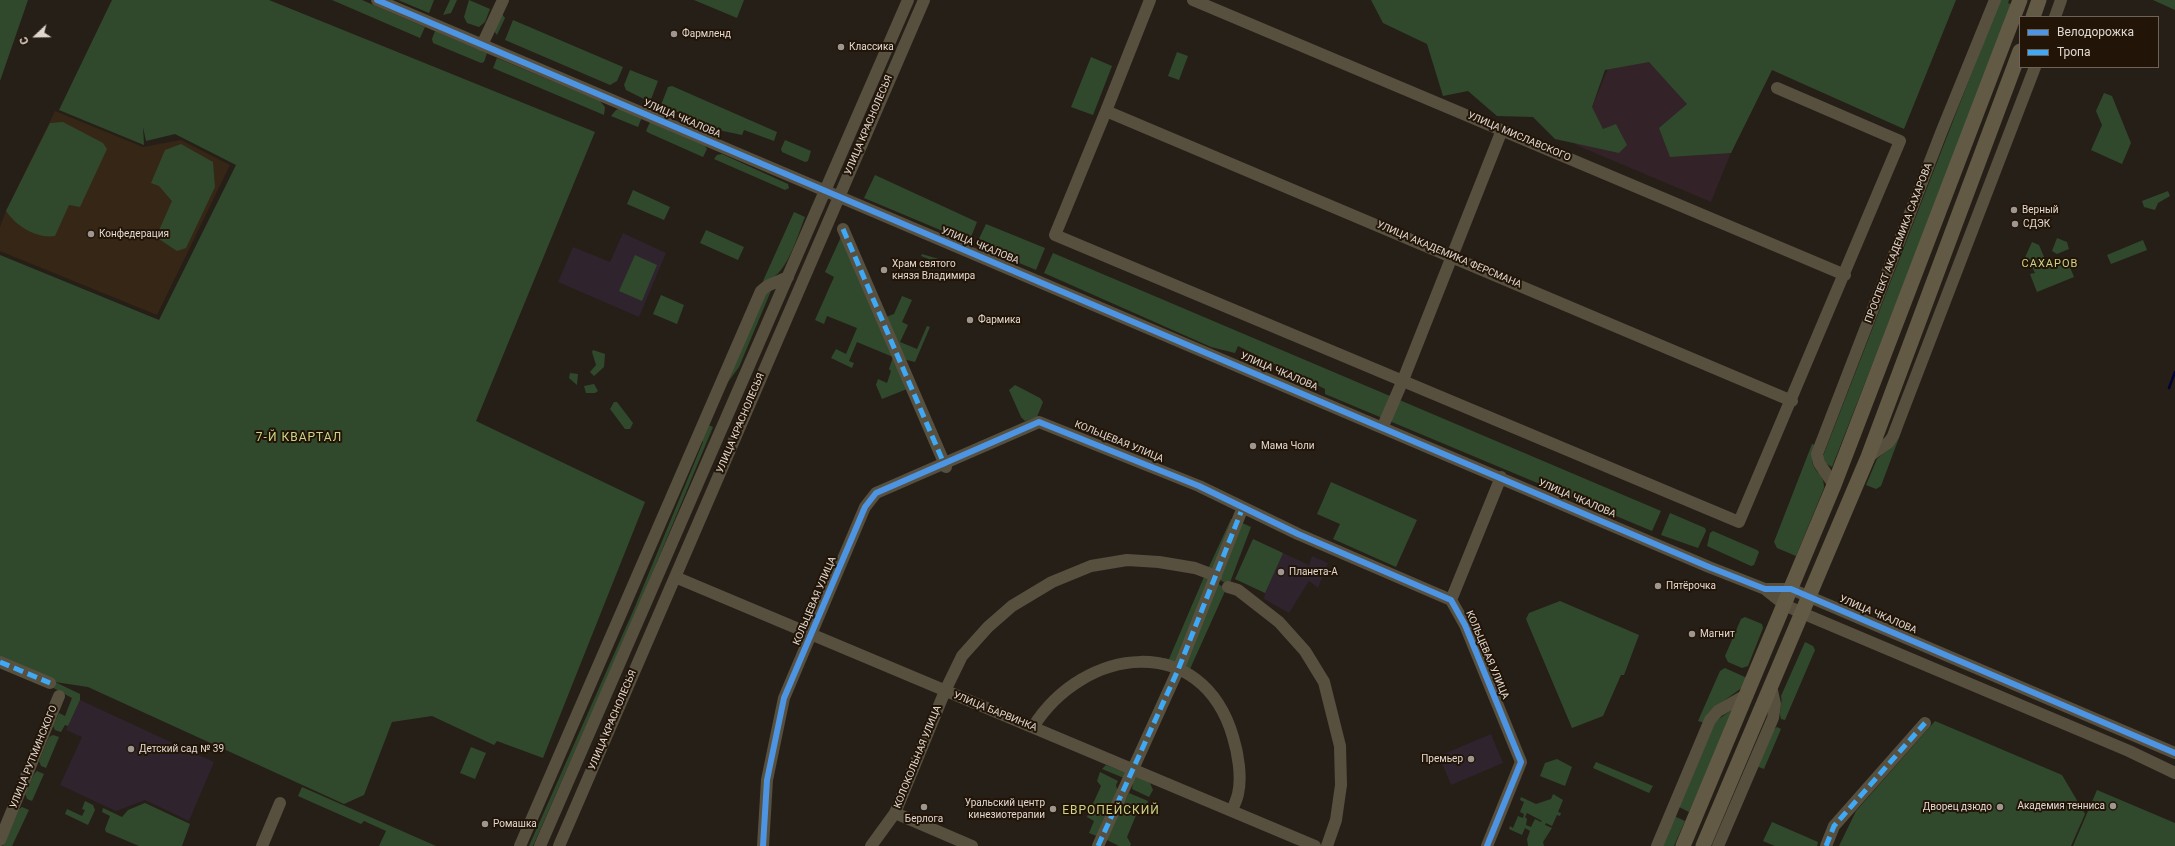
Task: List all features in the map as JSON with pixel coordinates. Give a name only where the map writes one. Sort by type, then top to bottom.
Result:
[{"type":"main road","points":[[1683,846],[1785,606],[1790,589],[1834,485],[1914,281],[2020,0]]},
{"type":"main road","points":[[2033,16],[2039,0]]},
{"type":"main road","points":[[1703,846],[1810,597],[1868,457],[2019,54]]},
{"type":"street","name":"УЛИЦА ЧКАЛОВА","points":[[377,0],[824,191],[1765,589],[1785,606],[1802,614],[2099,738],[2175,773]]},
{"type":"street","points":[[482,45],[503,0]]},
{"type":"street","name":"УЛИЦА КРАСНОЛЕСЬЯ","points":[[540,846],[722,423],[788,277],[908,0]]},
{"type":"street","name":"УЛИЦА КРАСНОЛЕСЬЯ","points":[[558,846],[924,0]]},
{"type":"street","points":[[1150,0],[1106,111],[1054,235],[1404,380],[1739,522],[1792,401],[1900,141],[1778,88]]},
{"type":"street","name":"УЛИЦА МИСЛАВСКОГО","points":[[1193,0],[1845,275]]},
{"type":"street","name":"ПРОСПЕКТ АКАДЕМИКА САХАРОВА","points":[[1834,485],[1819,463],[1818,454],[1941,133],[1995,0]]},
{"type":"street","points":[[2055,16],[2061,0]]},
{"type":"street","points":[[1868,457],[1889,442],[1893,436],[2035,68]]},
{"type":"street","name":"УЛИЦА АКАДЕМИКА ФЕРСМАНА","points":[[1106,111],[1792,401]]},
{"type":"street","points":[[1382,426],[1404,380],[1502,130]]},
{"type":"street","points":[[843,229],[945,466]]},
{"type":"street","points":[[520,846],[761,291],[767,286],[788,277]]},
{"type":"street","name":"КОЛЬЦЕВАЯ УЛИЦА","points":[[763,846],[767,780],[784,698],[865,507],[876,493],[945,466],[1039,422],[1199,486],[1298,534],[1451,600],[1466,625],[1521,762],[1487,846]]},
{"type":"street","points":[[1451,600],[1501,477]]},
{"type":"street","points":[[1098,846],[1178,670],[1241,512]]},
{"type":"street","name":"КОЛОКОЛЬНАЯ УЛИЦА","points":[[871,846],[895,813],[945,691],[962,656],[988,627],[1012,606],[1052,582],[1091,566],[1127,560],[1159,562],[1188,567],[1216,576]]},
{"type":"street","name":"УЛИЦА БАРВИНКА","points":[[675,577],[1133,769],[1210,804],[1232,811],[1316,846]]},
{"type":"street","points":[[1228,587],[1238,590],[1279,622],[1305,651],[1324,682],[1340,746],[1341,785],[1336,820],[1327,846]]},
{"type":"street","name":"УЛИЦА ЧКАЛОВА","points":[[1765,589],[1790,589],[2175,753]]},
{"type":"street","points":[[1033,727],[1044,711],[1058,697],[1075,682],[1091,673],[1126,662],[1140,661],[1185,672],[1207,688],[1221,706],[1230,725],[1237,748],[1239,793],[1232,811]]},
{"type":"street","points":[[0,662],[50,683]]},
{"type":"street","points":[[1718,846],[1773,718],[1775,704],[1771,686]]},
{"type":"street","points":[[1657,846],[1710,720],[1718,711],[1746,695]]},
{"type":"street","name":"УЛИЦА РУТМИНСКОГО","points":[[0,840],[59,696]]},
{"type":"street","points":[[1826,846],[1834,826],[1925,723]]},
{"type":"street","points":[[262,846],[280,803]]},
{"type":"street","name":"КОЛОКОЛЬНАЯ УЛИЦА","points":[[895,813],[972,846]]},
{"type":"shaded area","points":[[1630,16],[1763,74],[1711,202],[1576,145]]},
{"type":"shaded area","points":[[55,111],[143,147],[181,140],[230,165],[157,315],[0,251],[0,227],[6,211]]},
{"type":"shaded area","points":[[623,233],[666,253],[639,317],[558,282],[573,247],[610,262]]},
{"type":"shaded area","name":"Планета-А","points":[[1253,539],[1309,565],[1312,556],[1328,563],[1318,588],[1309,581],[1289,613],[1264,599],[1265,593],[1235,579]]},
{"type":"shaded area","name":"Детский сад № 39","points":[[80,700],[214,762],[189,821],[145,800],[116,811],[60,785],[82,737],[66,730]]},
{"type":"shaded area","name":"Премьер","points":[[1491,734],[1503,763],[1451,785],[1439,756]]},
{"type":"green space","points":[[0,0],[28,0],[0,81]]},
{"type":"green space","points":[[112,0],[269,0],[595,132],[476,421],[645,502],[543,758],[497,741],[494,745],[432,716],[392,722],[364,795],[344,804],[88,687],[55,682],[80,694],[80,700],[68,726],[65,725],[61,732],[55,730],[53,726],[59,713],[65,716],[72,698],[0,659],[0,255],[159,320],[236,165],[175,134],[146,141],[143,127],[144,145],[59,110]]},
{"type":"green space","points":[[332,0],[362,0],[425,27],[420,38]]},
{"type":"green space","points":[[398,0],[434,0],[429,13]]},
{"type":"green space","points":[[450,0],[457,0],[451,13],[443,15]]},
{"type":"green space","points":[[469,0],[490,9],[485,22],[479,27],[467,23],[464,17]]},
{"type":"green space","points":[[694,0],[744,0],[737,18]]},
{"type":"green space","points":[[1371,0],[1956,0],[1904,129],[1772,70],[1731,153],[1670,157],[1659,128],[1687,104],[1649,62],[1605,70],[1592,107],[1603,129],[1616,124],[1627,145],[1619,153],[1555,139],[1533,117],[1497,116],[1468,91],[1443,96],[1427,44],[1383,23]]},
{"type":"green space","points":[[2000,0],[2009,0],[2008,3],[2013,5],[1832,467],[1825,463],[1823,456]]},
{"type":"green space","points":[[2153,0],[2175,0],[2175,10]]},
{"type":"green space","points":[[502,14],[505,18],[497,35],[494,31]]},
{"type":"green space","points":[[513,20],[623,67],[617,81],[610,85],[505,40]]},
{"type":"green space","points":[[435,31],[487,53],[484,62],[481,63],[433,43],[432,39]]},
{"type":"green space","points":[[1177,52],[1188,56],[1179,80],[1168,76]]},
{"type":"green space","points":[[1091,57],[1112,66],[1093,115],[1071,107]]},
{"type":"green space","points":[[497,58],[600,101],[605,107],[604,115],[493,68]]},
{"type":"green space","points":[[630,70],[658,81],[650,102],[626,90],[624,85]]},
{"type":"green space","points":[[672,86],[777,132],[774,141],[744,130],[742,135],[723,131],[661,105],[668,87]]},
{"type":"green space","points":[[2104,93],[2112,96],[2131,143],[2122,164],[2091,150],[2102,125],[2096,111]]},
{"type":"green space","points":[[619,109],[642,117],[638,127],[611,116],[616,110]]},
{"type":"green space","points":[[63,122],[103,143],[107,149],[80,207],[69,205],[55,236],[41,235],[28,230],[15,222],[6,211],[50,123]]},
{"type":"green space","points":[[650,122],[705,146],[707,149],[703,157],[649,133],[646,131]]},
{"type":"green space","points":[[785,140],[811,151],[808,161],[805,162],[782,152],[781,149]]},
{"type":"green space","points":[[181,144],[213,162],[215,187],[186,248],[177,251],[156,237],[172,201],[159,186],[151,183],[165,150]]},
{"type":"green space","points":[[722,154],[788,184],[789,188],[785,190],[714,159],[717,155]]},
{"type":"green space","points":[[875,175],[977,222],[969,242],[864,198]]},
{"type":"green space","points":[[633,190],[670,207],[664,220],[627,204]]},
{"type":"green space","points":[[2168,191],[2170,196],[2158,203],[2155,210],[2144,207],[2142,201]]},
{"type":"green space","points":[[794,212],[805,217],[790,256],[778,273],[771,279],[763,281]]},
{"type":"green space","points":[[986,224],[1045,248],[1036,270],[976,245]]},
{"type":"green space","points":[[706,230],[744,247],[738,260],[700,243]]},
{"type":"green space","points":[[841,237],[907,389],[882,399],[876,385],[878,379],[887,383],[893,357],[857,342],[849,361],[854,363],[852,368],[831,358],[836,349],[846,354],[857,328],[827,316],[824,324],[815,320],[834,277],[825,272]]},
{"type":"green space","points":[[2057,238],[2067,242],[2069,249],[2057,254],[2052,251]]},
{"type":"green space","points":[[2143,240],[2147,250],[2111,264],[2107,255]]},
{"type":"green space","points":[[2032,242],[2039,245],[2047,264],[2043,266],[2044,269],[2067,260],[2074,277],[2037,292],[2030,274],[2035,273],[2032,267],[2023,262]]},
{"type":"green space","points":[[1053,253],[1661,511],[1652,531],[1325,394],[1325,389],[1238,346],[1235,353],[1211,347],[1044,273]]},
{"type":"green space","points":[[922,254],[955,264],[952,268],[921,256]]},
{"type":"green space","points":[[635,255],[657,265],[642,301],[619,291]]},
{"type":"green space","points":[[773,286],[739,367],[728,382],[762,294]]},
{"type":"green space","points":[[661,295],[684,305],[677,324],[653,314]]},
{"type":"green space","points":[[902,296],[912,300],[902,322],[908,325],[900,342],[917,349],[927,326],[930,327],[915,362],[903,359],[886,317],[894,314]]},
{"type":"green space","points":[[593,350],[605,354],[604,367],[594,376],[590,372],[596,365],[592,352]]},
{"type":"green space","points":[[570,373],[578,374],[577,385],[569,378]]},
{"type":"green space","points":[[594,384],[598,391],[595,393],[586,393],[584,386]]},
{"type":"green space","points":[[1015,385],[1040,398],[1043,402],[1037,417],[1025,421],[1021,417],[1009,390]]},
{"type":"green space","points":[[614,402],[617,402],[633,423],[630,429],[625,429],[610,409]]},
{"type":"green space","points":[[706,424],[713,427],[637,610],[533,846],[529,846],[634,609],[703,442],[701,436]]},
{"type":"green space","points":[[1903,427],[1881,486],[1876,489],[1866,485],[1877,459],[1893,445]]},
{"type":"green space","points":[[1812,444],[1815,445],[1812,462],[1822,477],[1824,488],[1796,556],[1777,548],[1774,542]]},
{"type":"green space","points":[[1331,482],[1417,520],[1396,567],[1333,539],[1340,524],[1317,514]]},
{"type":"green space","points":[[1670,513],[1705,528],[1706,531],[1698,548],[1661,535]]},
{"type":"green space","points":[[1231,519],[1233,519],[1213,571],[1208,569]]},
{"type":"green space","points":[[1240,522],[1251,527],[1229,585],[1218,579]]},
{"type":"green space","points":[[1713,531],[1757,550],[1759,552],[1754,565],[1751,566],[1707,546],[1710,533]]},
{"type":"green space","points":[[1253,539],[1283,553],[1265,593],[1235,579]]},
{"type":"green space","points":[[1204,577],[1210,580],[1175,666],[1156,661],[1157,657],[1169,659]]},
{"type":"green space","points":[[1217,583],[1226,589],[1190,669],[1183,667]]},
{"type":"green space","points":[[1560,601],[1639,635],[1624,675],[1621,675],[1603,716],[1572,728],[1526,619],[1529,613]]},
{"type":"green space","points":[[1745,617],[1762,624],[1763,628],[1748,666],[1742,668],[1728,662],[1725,656],[1741,619]]},
{"type":"green space","points":[[1805,642],[1813,646],[1815,650],[1785,720],[1781,719],[1781,696]]},
{"type":"green space","points":[[1725,668],[1747,678],[1743,687],[1711,710],[1705,723],[1698,721],[1720,671]]},
{"type":"green space","points":[[1734,708],[1689,812],[1679,807],[1715,722]]},
{"type":"green space","points":[[1935,721],[2062,775],[2085,814],[2071,846],[1839,846],[1856,811]]},
{"type":"green space","points":[[1777,727],[1781,729],[1764,769],[1756,766],[1773,730]]},
{"type":"green space","points":[[53,735],[59,737],[46,768],[41,766],[39,761],[49,737]]},
{"type":"green space","points":[[471,747],[486,753],[475,779],[460,773]]},
{"type":"green space","points":[[1557,759],[1572,767],[1565,786],[1540,776],[1545,763]]},
{"type":"green space","points":[[1596,762],[1653,786],[1649,793],[1593,768]]},
{"type":"green space","points":[[1106,765],[1127,773],[1124,778],[1102,769]]},
{"type":"green space","points":[[37,771],[44,774],[32,801],[27,799],[25,793]]},
{"type":"green space","points":[[1100,772],[1118,781],[1116,785],[1118,793],[1099,837],[1089,833],[1094,821],[1087,817],[1101,786],[1097,781]]},
{"type":"green space","points":[[1134,776],[1150,783],[1153,790],[1149,797],[1132,789]]},
{"type":"green space","points":[[302,787],[436,846],[379,846],[386,831],[364,821],[361,824],[298,796]]},
{"type":"green space","name":"Академия тенниса","points":[[2097,790],[2175,823],[2175,846],[2073,846]]},
{"type":"green space","points":[[1129,793],[1148,801],[1147,805],[1139,808],[1127,837],[1131,844],[1130,846],[1119,846],[1105,839]]},
{"type":"green space","points":[[1553,794],[1563,800],[1558,812],[1561,813],[1560,816],[1557,815],[1552,826],[1546,823],[1545,825],[1552,828],[1543,842],[1544,846],[1528,846],[1527,839],[1530,831],[1525,828],[1522,835],[1509,829],[1510,826],[1513,828],[1518,816],[1523,818],[1524,814],[1520,812],[1524,802],[1520,800],[1521,797],[1536,804],[1551,799]],"holes":[[[1527,813],[1542,821],[1541,822],[1535,819],[1531,827],[1526,825],[1527,819],[1525,817]]]},
{"type":"green space","points":[[85,801],[93,805],[95,810],[88,825],[65,814],[67,809],[82,816],[85,810],[82,809]]},
{"type":"green space","points":[[145,803],[190,824],[182,846],[139,846],[106,832],[105,829],[110,816],[102,812],[103,808],[122,817],[128,810]]},
{"type":"green space","points":[[22,807],[29,810],[12,846],[3,846],[19,809]]},
{"type":"green space","points":[[1674,816],[1685,821],[1674,846],[1661,846]]},
{"type":"green space","points":[[1772,822],[1818,842],[1817,846],[1775,846],[1763,841]]},
{"type":"waterway","points":[[2169,388],[2175,372]]},
{"type":"marked path","points":[[843,229],[945,466]]},
{"type":"marked path","points":[[1098,846],[1178,670],[1241,512]]},
{"type":"marked path","points":[[0,662],[50,683]]},
{"type":"marked path","points":[[1826,846],[1834,826],[1925,723]]},
{"type":"cycle path","points":[[377,0],[1709,567],[1765,589],[1791,589],[2175,753]]},
{"type":"cycle path","points":[[763,846],[767,780],[784,698],[865,507],[876,493],[1039,422],[1199,486],[1298,534],[1451,600],[1465,625],[1521,762],[1487,846]]},
{"type":"place","name":"Фармленд","points":[[674,34]]},
{"type":"place","name":"Классика","points":[[841,47]]},
{"type":"place","name":"Верный","points":[[2014,210]]},
{"type":"place","name":"СДЭК","points":[[2015,224]]},
{"type":"place","name":"Конфедерация","points":[[91,234]]},
{"type":"place","name":"Храм святого князя Владимира","points":[[884,270]]},
{"type":"place","name":"Фармика","points":[[970,320]]},
{"type":"place","name":"Мама Чоли","points":[[1253,446]]},
{"type":"place","name":"Планета-А","points":[[1281,572]]},
{"type":"place","name":"Пятёрочка","points":[[1658,586]]},
{"type":"place","name":"Магнит","points":[[1692,634]]},
{"type":"place","name":"Детский сад № 39","points":[[131,749]]},
{"type":"place","name":"Премьер","points":[[1471,759]]},
{"type":"place","name":"Академия тенниса","points":[[2113,806]]},
{"type":"place","name":"Берлога","points":[[924,807]]},
{"type":"place","name":"Дворец дзюдо","points":[[2000,807]]},
{"type":"place","name":"Уральский центр кинезиотерапии","points":[[1053,809]]},
{"type":"place","name":"Ромашка","points":[[485,824]]},
{"type":"district","name":"САХАРОВ","points":[[2050,264]]},
{"type":"district","name":"7-Й КВАРТАЛ","points":[[299,438]]},
{"type":"district","name":"ЕВРОПЕЙСКИЙ","points":[[1111,811]]}]
